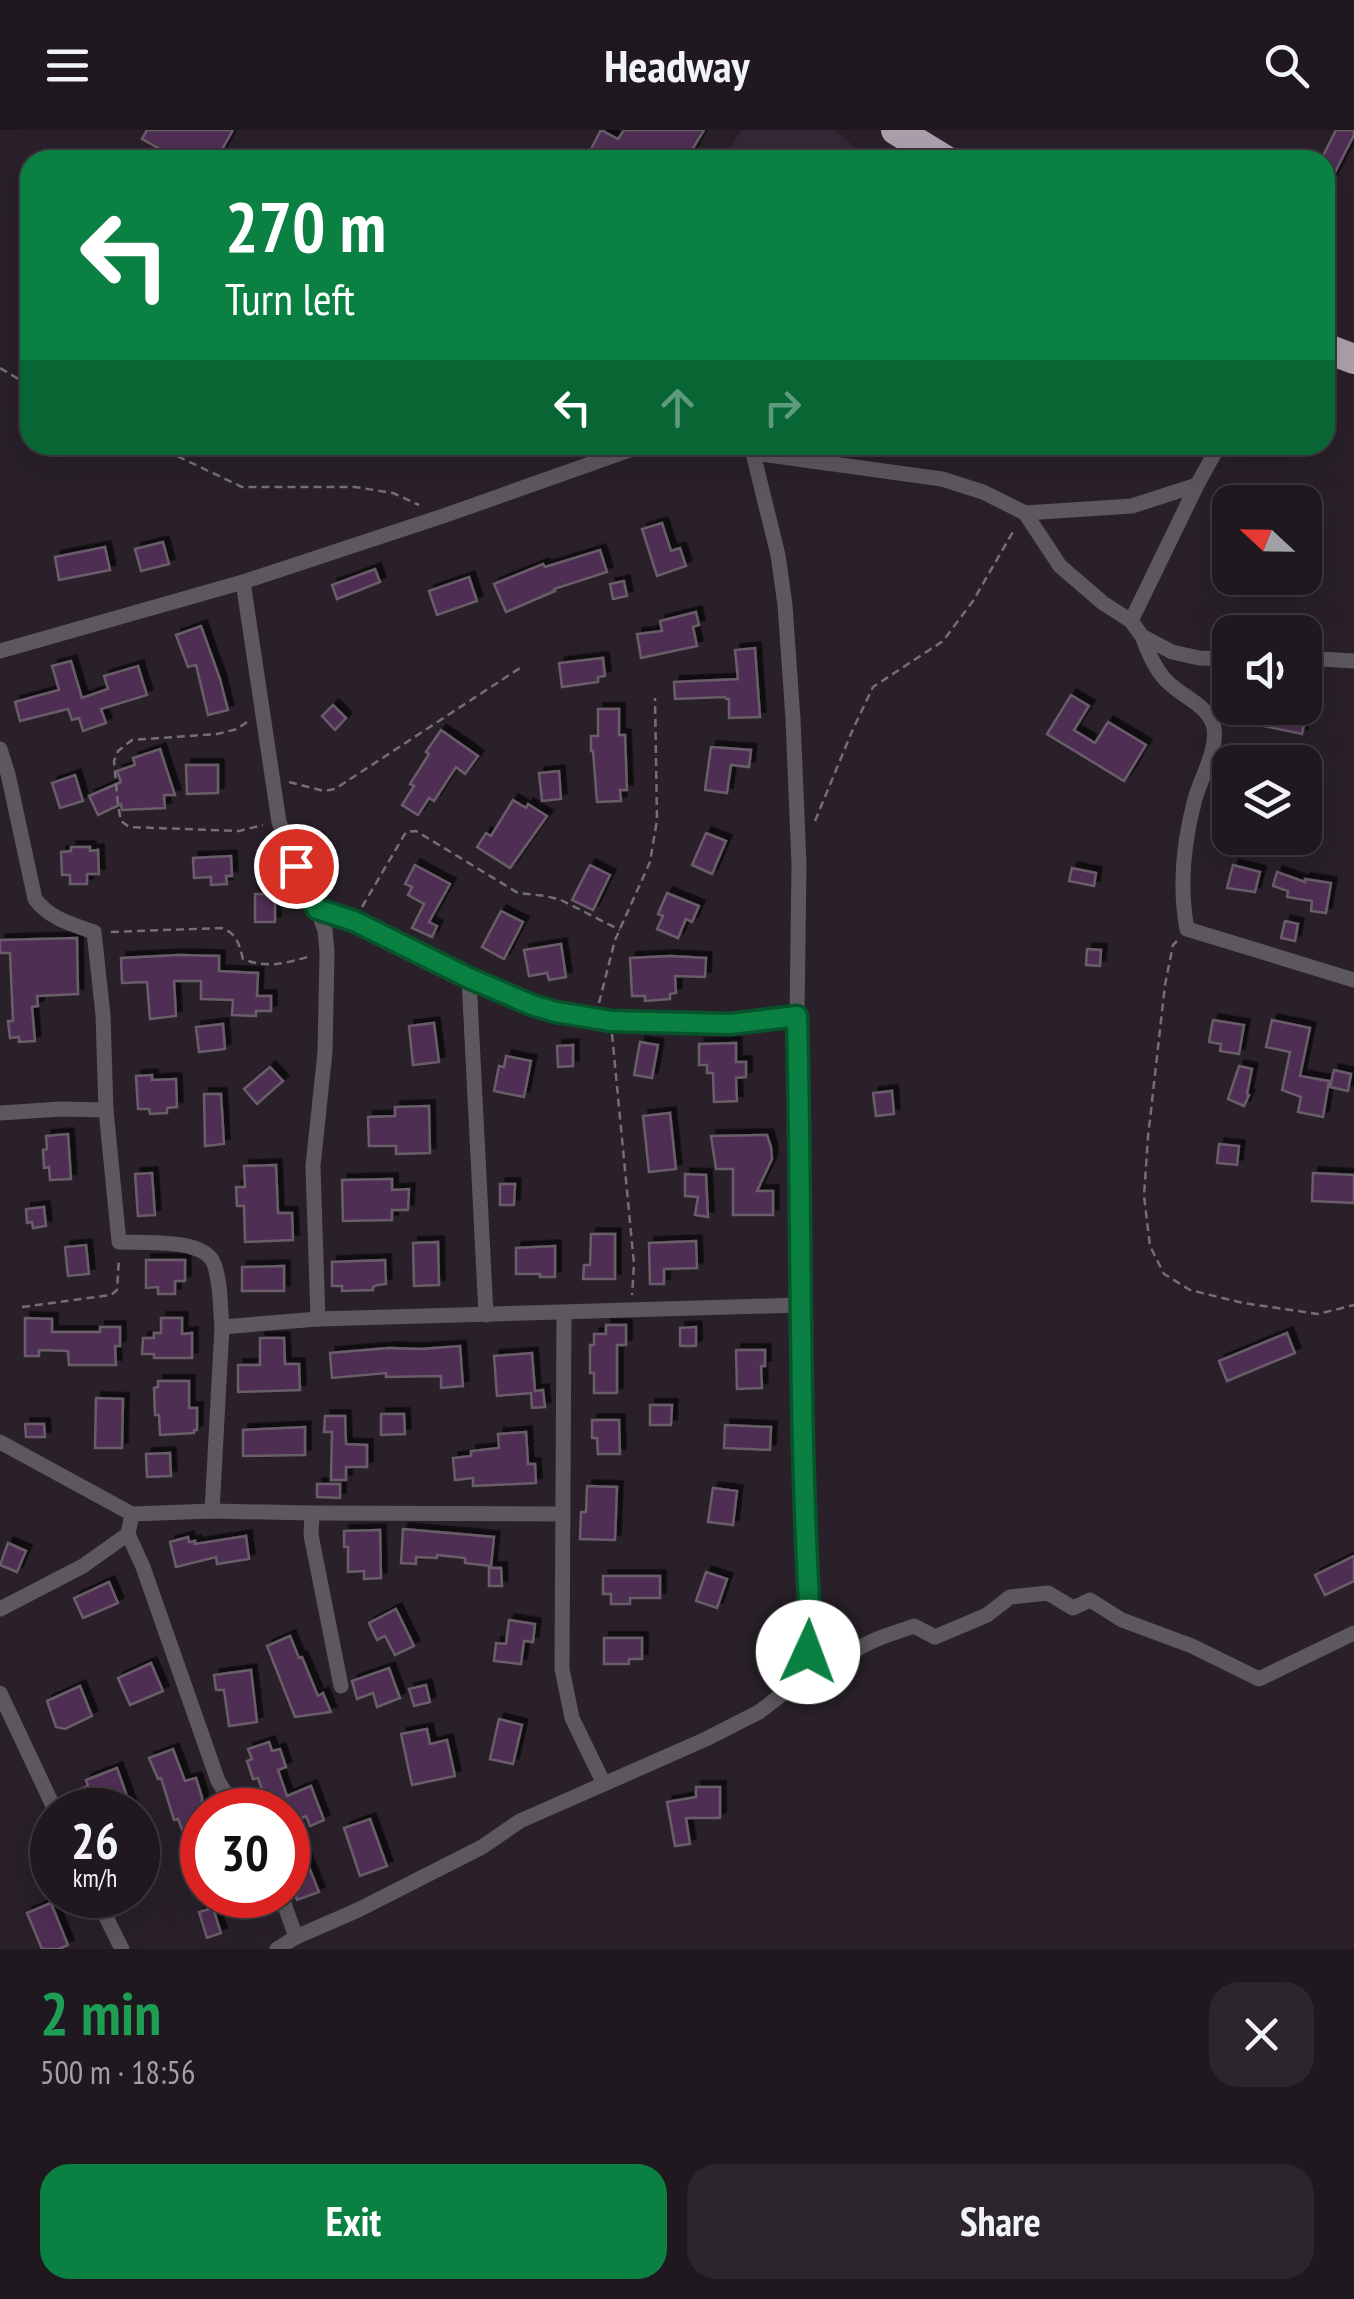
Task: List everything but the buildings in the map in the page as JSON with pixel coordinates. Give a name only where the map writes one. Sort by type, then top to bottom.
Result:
[{"type":"highway","points":[[896,130],[929,150]]},
{"type":"street","points":[[0,651],[243,582],[616,455]]},
{"type":"street","points":[[277,1949],[482,1848],[520,1821],[759,1712],[790,1688],[808,1652],[801,1389],[799,864],[793,718],[778,556],[753,455]]},
{"type":"street","points":[[790,455],[942,479],[1025,513],[1132,506],[1196,486]]},
{"type":"street","points":[[1131,621],[1213,455]]},
{"type":"street","points":[[1025,513],[1060,566],[1131,621],[1163,677],[1204,709],[1214,726],[1212,748],[1195,800],[1182,884],[1187,929],[1354,980]]},
{"type":"street","points":[[243,582],[279,822],[325,930],[325,1052],[313,1166],[318,1319]]},
{"type":"street","points":[[1142,636],[1172,652],[1212,658]]},
{"type":"street","points":[[1322,659],[1354,661]]},
{"type":"street","points":[[0,749],[34,899],[56,919],[94,932],[120,1242],[192,1246],[210,1254],[216,1266],[222,1327],[212,1511]]},
{"type":"street","points":[[317,909],[354,921],[469,978],[556,1012],[603,1020],[730,1024],[797,1016]]},
{"type":"street","points":[[469,978],[486,1315]]},
{"type":"street","points":[[0,1113],[106,1110]]},
{"type":"street","points":[[222,1327],[318,1319],[801,1305]]},
{"type":"street","points":[[564,1314],[562,1669],[572,1718],[604,1784]]},
{"type":"street","points":[[0,1442],[132,1514],[564,1514]]},
{"type":"street","points":[[132,1514],[128,1534],[222,1788]]},
{"type":"street","points":[[312,1514],[311,1535],[341,1686]]},
{"type":"street","points":[[0,1609],[83,1566],[128,1534]]},
{"type":"street","points":[[822,1684],[834,1678],[846,1658],[874,1640],[914,1626],[935,1637],[988,1615],[1010,1597],[1048,1593],[1073,1608],[1090,1600],[1122,1620],[1192,1646],[1259,1679],[1354,1633]]},
{"type":"street","points":[[0,1693],[45,1788]]},
{"type":"street","points":[[107,1918],[122,1949]]},
{"type":"street","points":[[289,1918],[296,1938]]},
{"type":"path","points":[[174,455],[242,488],[355,487],[393,494],[443,516]]},
{"type":"path","points":[[812,828],[873,687],[943,641],[974,601],[1025,513]]},
{"type":"path","points":[[271,777],[324,791],[334,789],[520,668]]},
{"type":"path","points":[[631,1311],[634,1264],[603,1020],[615,940],[650,862],[656,820],[656,698]]},
{"type":"path","points":[[261,713],[237,728],[217,734],[132,740],[118,751],[114,761],[118,805],[122,820],[130,828],[239,831],[279,822]]},
{"type":"path","points":[[354,921],[406,832],[416,832],[518,893],[560,900],[620,930]]},
{"type":"path","points":[[94,932],[222,928],[238,939],[243,959],[264,966],[327,952]]},
{"type":"path","points":[[1187,929],[1173,945],[1165,985],[1144,1196],[1150,1246],[1164,1274],[1190,1290],[1243,1303],[1318,1314],[1354,1305]]},
{"type":"path","points":[[22,1307],[111,1294],[118,1284],[120,1242]]},
{"type":"shaded area","points":[[742,130],[834,130],[859,150],[728,150]]},
{"type":"route","points":[[296,866],[317,909],[354,921],[532,1005],[611,1021],[730,1024],[797,1016],[808,1652]]}]
